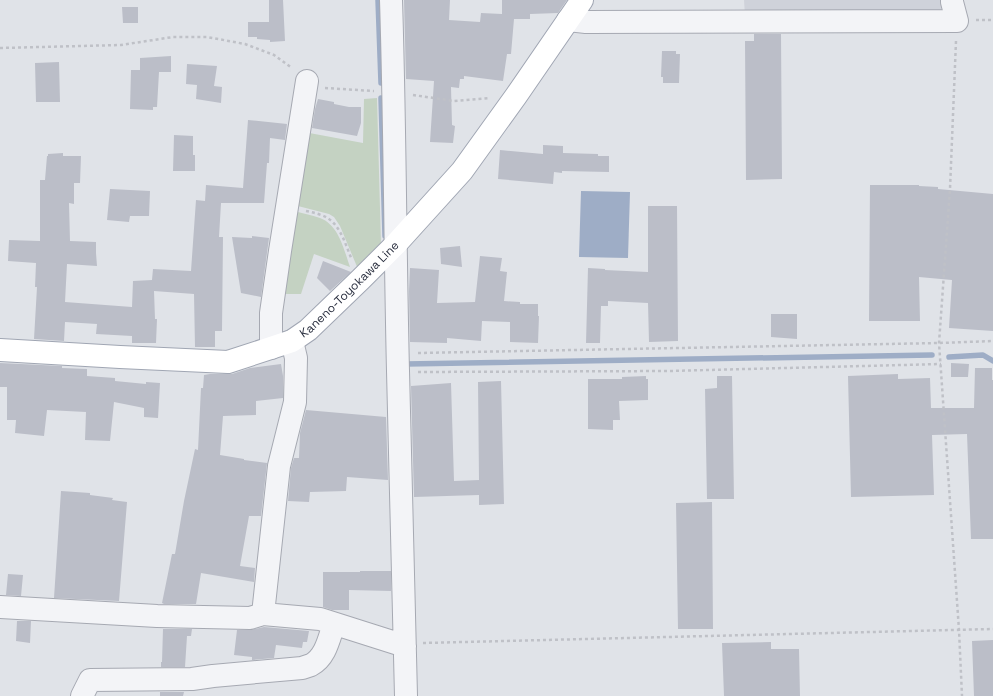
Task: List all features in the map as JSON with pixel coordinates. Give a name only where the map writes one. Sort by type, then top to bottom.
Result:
[{"type":"main road","name":"Kaneno-Toyokawa Line","points":[[0,350],[228,362],[292,341],[308,330],[361,279],[395,245],[462,172],[582,0]]},
{"type":"street","points":[[391,0],[394,92],[397,363],[406,696]]},
{"type":"street","points":[[568,20],[586,22],[954,10]]},
{"type":"street","points":[[272,348],[271,313],[308,81]]},
{"type":"street","points":[[263,614],[280,466],[295,402],[296,358],[292,341]]},
{"type":"street","points":[[0,607],[157,616],[250,618],[263,614],[320,619],[405,646]]},
{"type":"street","points":[[82,696],[90,680],[192,679],[302,668],[311,665],[320,658],[325,650],[334,624]]},
{"type":"path","points":[[954,10],[950,190],[939,343],[959,630],[962,696]]},
{"type":"path","points":[[0,48],[121,45],[173,37],[207,37],[245,44],[274,55],[308,81]]},
{"type":"path","points":[[288,207],[322,215],[330,220],[339,229],[361,279]]},
{"type":"path","points":[[397,363],[993,341]]},
{"type":"path","points":[[397,363],[669,371],[941,364]]},
{"type":"path","points":[[405,646],[420,643],[993,629]]},
{"type":"shaded area","points":[[744,0],[943,0],[941,10],[745,16]]},
{"type":"green space","points":[[377,98],[381,246],[358,269],[340,226],[334,217],[329,214],[294,205],[304,132],[363,143],[364,99]]},
{"type":"green space","points":[[293,211],[320,218],[332,226],[340,239],[350,267],[314,254],[301,294],[281,294]]},
{"type":"water","points":[[581,191],[630,192],[628,258],[579,257]]},
{"type":"building","points":[[269,0],[283,0],[285,41],[270,42],[270,40],[257,39],[257,37],[248,37],[248,22],[269,22]]},
{"type":"building","points":[[404,0],[450,0],[449,20],[480,22],[481,13],[502,14],[502,0],[567,0],[558,13],[530,14],[530,19],[514,19],[511,54],[507,54],[503,81],[464,76],[464,79],[460,79],[459,88],[451,87],[452,125],[455,126],[453,143],[430,142],[434,81],[406,79]]},
{"type":"building","points":[[122,7],[138,7],[138,23],[123,23]]},
{"type":"building","points":[[754,34],[781,34],[782,179],[746,180],[745,41],[754,41]]},
{"type":"building","points":[[662,51],[676,51],[676,54],[680,54],[679,83],[663,83],[663,77],[661,77]]},
{"type":"building","points":[[171,56],[171,72],[159,72],[157,107],[153,107],[153,110],[130,109],[131,70],[140,70],[140,58]]},
{"type":"building","points":[[59,62],[60,102],[36,102],[35,63]]},
{"type":"building","points":[[187,64],[217,66],[214,86],[222,87],[221,103],[196,99],[197,85],[186,84]]},
{"type":"building","points":[[318,99],[349,107],[361,107],[361,123],[357,136],[312,128]]},
{"type":"building","points":[[248,120],[287,124],[285,140],[270,138],[269,163],[267,163],[264,203],[221,203],[219,237],[223,237],[222,331],[215,331],[215,347],[195,347],[194,294],[154,291],[155,319],[157,319],[156,343],[132,343],[132,336],[96,334],[97,324],[65,322],[64,341],[34,339],[37,287],[35,287],[36,263],[8,261],[9,240],[40,241],[40,180],[45,180],[48,154],[63,153],[63,156],[81,156],[80,183],[74,183],[74,204],[69,203],[70,241],[96,242],[97,266],[67,264],[65,302],[132,307],[133,281],[152,280],[153,269],[191,271],[196,200],[205,201],[206,185],[243,188]]},
{"type":"building","points":[[174,135],[193,136],[195,171],[173,171]]},
{"type":"building","points":[[543,145],[563,146],[563,153],[598,154],[598,156],[609,156],[609,172],[554,172],[553,184],[498,179],[500,150],[543,154]]},
{"type":"building","points":[[870,185],[919,185],[938,187],[938,189],[993,194],[993,331],[949,328],[952,280],[919,277],[920,321],[869,321]]},
{"type":"building","points":[[110,189],[150,191],[149,216],[130,216],[129,222],[107,220]]},
{"type":"building","points":[[648,206],[677,206],[678,341],[649,342],[648,303],[608,301],[608,306],[601,306],[600,343],[586,343],[588,268],[648,272]]},
{"type":"building","points":[[252,236],[269,238],[261,297],[241,293],[232,237],[252,238]]},
{"type":"building","points":[[460,246],[462,267],[441,264],[440,248]]},
{"type":"building","points":[[480,256],[502,258],[500,271],[507,272],[504,301],[520,302],[520,304],[538,304],[538,343],[510,342],[510,322],[482,321],[481,341],[447,338],[447,343],[410,342],[410,268],[439,270],[437,303],[475,302]]},
{"type":"building","points":[[323,261],[351,272],[330,291],[317,278]]},
{"type":"building","points":[[771,314],[797,314],[797,339],[771,337]]},
{"type":"building","points":[[0,363],[62,366],[62,368],[87,369],[87,376],[115,378],[115,381],[146,384],[146,382],[160,383],[158,418],[144,417],[144,408],[114,402],[110,441],[85,440],[86,412],[47,410],[44,436],[15,433],[16,420],[7,420],[7,387],[0,387]]},
{"type":"building","points":[[951,363],[969,364],[968,377],[951,377]]},
{"type":"building","points":[[281,364],[283,376],[283,398],[256,401],[256,415],[223,416],[220,455],[267,463],[261,516],[249,516],[240,566],[255,568],[254,582],[201,573],[196,604],[164,604],[162,603],[172,554],[175,554],[195,449],[198,450],[201,388],[203,388],[204,375],[232,374],[250,368]]},
{"type":"building","points":[[975,368],[992,368],[993,539],[971,539],[967,434],[932,435],[934,495],[851,497],[848,376],[898,374],[898,379],[930,378],[931,408],[974,408]]},
{"type":"building","points":[[646,376],[646,379],[648,379],[648,400],[619,401],[620,420],[613,420],[613,430],[588,429],[588,379],[622,379],[622,377]]},
{"type":"building","points":[[717,376],[732,376],[734,499],[707,499],[705,389],[717,388]]},
{"type":"building","points":[[501,381],[504,504],[479,505],[479,495],[414,497],[411,386],[451,383],[454,481],[479,480],[478,382]]},
{"type":"building","points":[[306,410],[386,417],[388,480],[347,477],[346,491],[310,492],[309,502],[288,501],[291,468],[294,458],[299,458],[300,433]]},
{"type":"building","points":[[61,491],[90,493],[90,495],[113,498],[112,500],[127,502],[119,601],[54,598]]},
{"type":"building","points":[[712,502],[713,629],[678,629],[676,503]]},
{"type":"building","points":[[391,571],[391,591],[349,590],[349,610],[332,610],[323,607],[323,572]]},
{"type":"building","points":[[8,574],[23,575],[21,596],[6,595]]},
{"type":"building","points":[[17,621],[31,621],[30,643],[16,641]]},
{"type":"building","points":[[264,627],[309,631],[307,642],[303,642],[302,648],[276,645],[274,658],[252,660],[252,657],[234,655],[237,630],[250,630]]},
{"type":"building","points":[[163,629],[192,629],[191,636],[187,636],[185,667],[161,667]]},
{"type":"building","points":[[993,640],[993,696],[974,696],[972,641]]},
{"type":"building","points":[[771,642],[771,649],[799,649],[800,696],[724,696],[722,643]]},
{"type":"building","points":[[160,692],[184,692],[183,696],[160,696]]},
{"type":"waterway","points":[[378,0],[381,83]]},
{"type":"waterway","points":[[381,98],[385,236]]},
{"type":"waterway","points":[[406,364],[932,355]]},
{"type":"waterway","points":[[949,357],[983,355],[993,361]]}]
